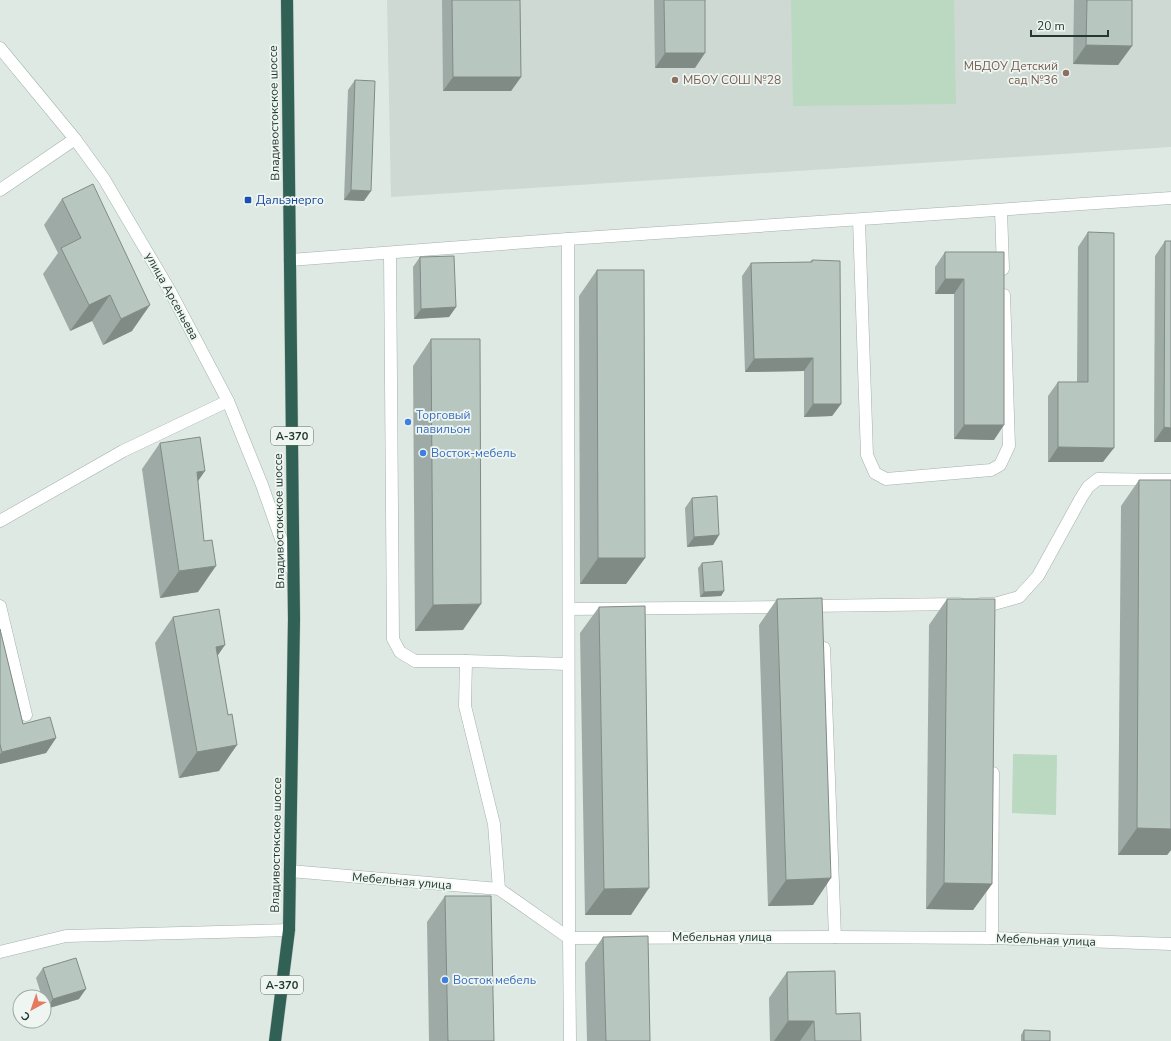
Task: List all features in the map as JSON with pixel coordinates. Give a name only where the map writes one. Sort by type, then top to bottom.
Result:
[{"type":"highway","name":"Владивостокское шоссе","points":[[274,1041],[289,930],[294,573],[287,0]]},
{"type":"street","name":"улица Арсеньева","points":[[0,48],[75,140],[104,180],[166,284],[228,401],[262,485],[294,573]]},
{"type":"street","points":[[0,190],[75,140]]},
{"type":"street","points":[[290,260],[568,239],[1171,198]]},
{"type":"street","points":[[858,220],[867,455],[875,473],[886,479],[990,470],[1000,465],[1009,446],[1001,210]]},
{"type":"street","points":[[568,239],[570,1041]]},
{"type":"street","points":[[390,253],[393,639],[400,652],[415,661],[568,664]]},
{"type":"street","points":[[0,521],[123,451],[228,401]]},
{"type":"street","points":[[569,609],[823,610],[994,608],[1019,597],[1038,576],[1080,498],[1088,487],[1098,479],[1171,480]]},
{"type":"street","points":[[0,606],[26,715]]},
{"type":"street","points":[[824,638],[835,937]]},
{"type":"street","points":[[466,661],[465,706],[494,824],[499,889],[569,938]]},
{"type":"street","points":[[992,938],[993,763]]},
{"type":"street","name":"Мебельная улица","points":[[290,871],[499,889]]},
{"type":"street","points":[[0,952],[66,936],[289,930]]},
{"type":"street","name":"Мебельная улица","points":[[569,938],[992,938],[1171,944]]},
{"type":"shaded area","name":"МБОУ СОШ №28","points":[[387,0],[1171,0],[1171,147],[391,197]]},
{"type":"green space","points":[[791,0],[954,0],[956,104],[793,106]]},
{"type":"green space","points":[[1013,754],[1057,755],[1056,815],[1012,813]]},
{"type":"building","points":[[452,0],[520,0],[521,77],[453,77]]},
{"type":"building","points":[[664,0],[705,0],[705,53],[665,53]]},
{"type":"building","points":[[1087,0],[1132,0],[1132,46],[1086,45]]},
{"type":"building","points":[[355,80],[375,81],[371,191],[351,190]]},
{"type":"building","points":[[93,184],[150,305],[121,319],[110,295],[89,305],[61,248],[81,238],[62,199]]},
{"type":"building","points":[[1088,232],[1114,233],[1114,448],[1058,447],[1058,382],[1088,382]]},
{"type":"building","points":[[1165,241],[1171,241],[1171,428],[1164,427]]},
{"type":"building","points":[[945,252],[1004,252],[1004,425],[964,425],[964,279],[945,279]]},
{"type":"building","points":[[454,256],[456,307],[421,309],[420,257]]},
{"type":"building","points":[[812,260],[840,261],[841,404],[813,404],[813,358],[754,359],[751,263],[812,262]]},
{"type":"building","points":[[597,270],[644,270],[645,558],[598,558]]},
{"type":"building","points":[[431,339],[480,339],[481,604],[433,605]]},
{"type":"building","points":[[200,437],[205,471],[197,472],[204,541],[212,540],[216,566],[179,571],[160,443]]},
{"type":"building","points":[[1139,480],[1171,480],[1171,829],[1137,828]]},
{"type":"building","points":[[717,496],[719,535],[694,537],[692,498]]},
{"type":"building","points":[[722,561],[724,591],[704,592],[702,563]]},
{"type":"building","points":[[822,598],[831,878],[786,880],[777,599]]},
{"type":"building","points":[[947,599],[995,599],[992,884],[944,883]]},
{"type":"building","points":[[645,606],[649,888],[604,889],[599,607]]},
{"type":"building","points":[[219,609],[225,645],[216,647],[228,715],[232,714],[237,745],[197,752],[173,617]]},
{"type":"building","points":[[0,629],[23,724],[50,717],[56,738],[2,752],[0,744]]},
{"type":"building","points":[[445,896],[491,896],[494,1041],[448,1041]]},
{"type":"building","points":[[648,936],[650,1041],[606,1041],[603,937]]},
{"type":"building","points":[[76,958],[86,989],[53,999],[52,989],[50,989],[43,968]]},
{"type":"building","points":[[835,971],[836,1014],[860,1013],[861,1041],[815,1041],[814,1021],[788,1021],[787,972]]},
{"type":"building","points":[[1024,1030],[1050,1031],[1050,1041],[1024,1041]]},
{"type":"place","name":"МБДОУ Детский сад №36","points":[[1066,73]]},
{"type":"place","name":"МБОУ СОШ №28","points":[[675,80]]},
{"type":"place","name":"Дальэнерго","points":[[248,200]]},
{"type":"place","name":"Торговый павильон","points":[[408,422]]},
{"type":"place","name":"Восток-мебель","points":[[423,453]]},
{"type":"place","name":"Восток мебель","points":[[445,980]]}]
